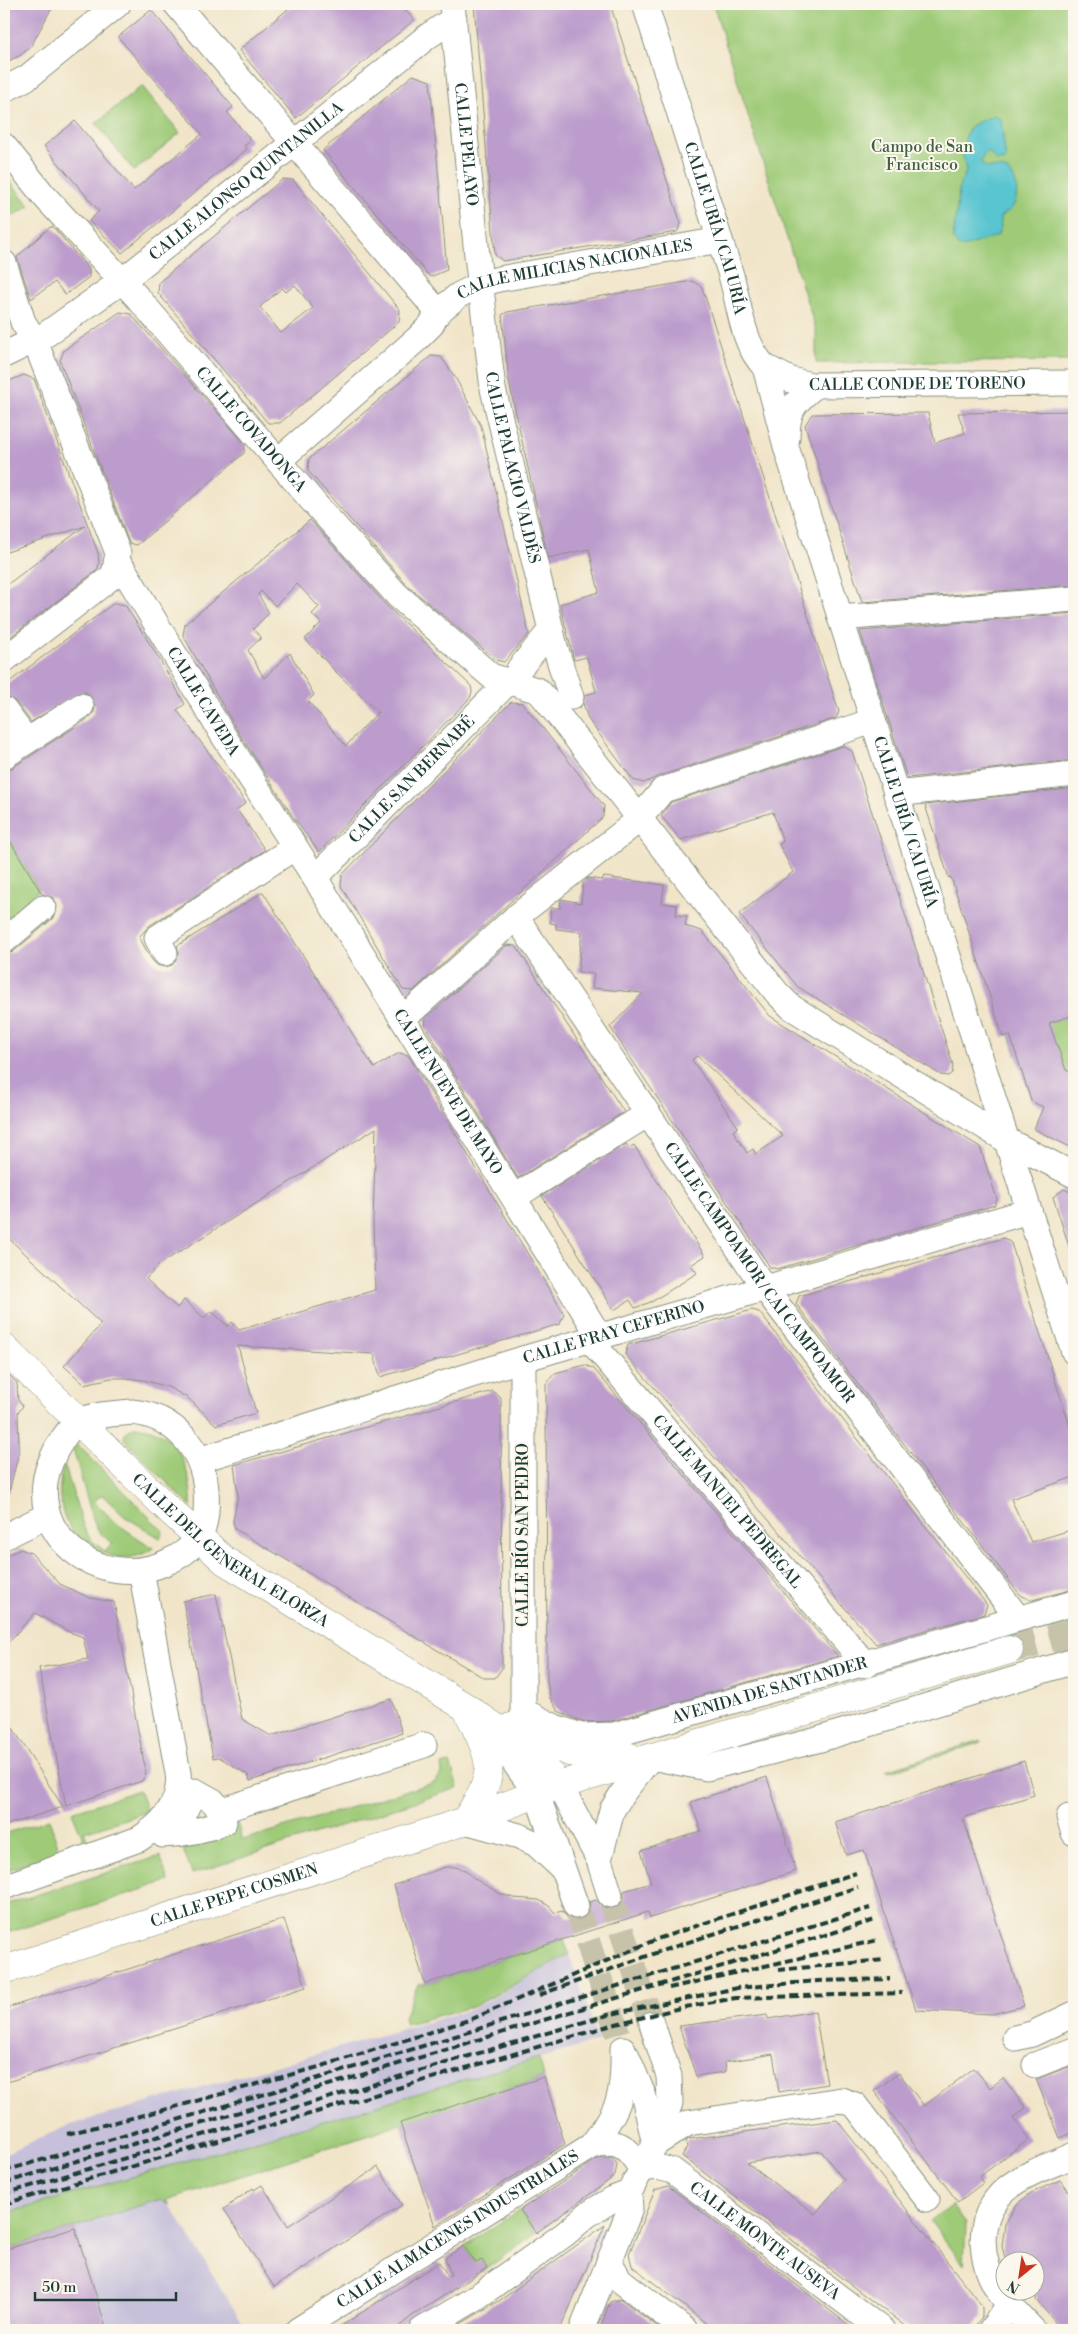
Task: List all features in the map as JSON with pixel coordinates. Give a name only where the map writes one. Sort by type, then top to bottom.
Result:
[{"type":"main road","name":"CALLE DEL GENERAL ELORZA","points":[[4,1348],[225,1561],[468,1709],[521,1745],[548,1790]]},
{"type":"main road","name":"AVENIDA DE SANTANDER","points":[[548,1790],[1009,1650]]},
{"type":"main road","points":[[468,1709],[569,1752],[602,1756],[652,1757]]},
{"type":"main road","points":[[465,1821],[483,1795],[488,1781],[490,1760],[468,1709]]},
{"type":"main road","name":"CALLE PEPE COSMEN","points":[[4,1970],[465,1821],[548,1790]]},
{"type":"street","points":[[5,93],[28,77],[118,4]]},
{"type":"street","points":[[176,4],[438,312],[431,325],[416,340],[282,457]]},
{"type":"street","name":"CALLE URÍA / CAI URÍA","points":[[645,4],[720,240],[748,344],[756,358],[765,368],[787,450],[1074,1352]]},
{"type":"street","name":"CALLE ALONSO QUINTANILLA","points":[[4,355],[35,341],[122,281],[428,36],[453,11]]},
{"type":"street","name":"CALLE PELAYO","points":[[453,11],[488,299]]},
{"type":"street","name":"CALLE COVADONGA","points":[[4,146],[45,197],[282,457],[398,596],[491,676],[516,679],[562,703],[777,994],[791,1007],[1008,1140],[1074,1175]]},
{"type":"street","name":"CALLE MILICIAS NACIONALES","points":[[438,312],[488,299],[500,279],[720,240]]},
{"type":"street","name":"CALLE CAVEDA","points":[[4,264],[23,322],[35,341],[118,552],[115,568],[124,570],[223,735],[293,844]]},
{"type":"street","name":"CALLE PALACIO VALDÉS","points":[[488,299],[493,389],[553,639],[562,703]]},
{"type":"street","name":"CALLE CONDE DE TORENO","points":[[765,368],[791,380],[816,385],[1074,383]]},
{"type":"street","name":"CALLE URÍA / CAI URÍA","points":[[787,450],[788,416],[796,402],[816,385]]},
{"type":"street","points":[[4,660],[115,568]]},
{"type":"street","points":[[840,618],[1074,599]]},
{"type":"street","name":"CALLE SAN BERNABÉ","points":[[315,878],[516,679],[553,639]]},
{"type":"street","points":[[4,756],[81,706]]},
{"type":"street","points":[[4,710],[27,741]]},
{"type":"street","points":[[400,1015],[414,1009],[516,917],[637,820],[662,790],[873,721]]},
{"type":"street","points":[[896,794],[1074,774]]},
{"type":"street","points":[[161,946],[293,844]]},
{"type":"street","name":"CALLE NUEVE DE MAYO","points":[[293,844],[514,1198],[595,1339]]},
{"type":"street","points":[[4,941],[43,908]]},
{"type":"street","name":"CALLE CAMPOAMOR / CAI CAMPOAMOR","points":[[516,917],[766,1290],[1018,1618]]},
{"type":"street","points":[[514,1198],[648,1114]]},
{"type":"street","points":[[1027,1203],[1032,1170],[1042,1159]]},
{"type":"street","name":"CALLE FRAY CEFERINO","points":[[199,1460],[523,1359],[766,1290],[1027,1203]]},
{"type":"street","name":"CALLE MANUEL PEDREGAL","points":[[595,1339],[866,1665]]},
{"type":"street","name":"CALLE RÍO SAN PEDRO","points":[[523,1359],[523,1711]]},
{"type":"street","points":[[117,1414],[146,1414],[160,1419],[181,1434],[199,1460],[206,1484],[204,1523],[199,1538],[172,1560],[141,1570],[114,1570],[82,1557],[54,1529],[48,1515],[44,1493],[50,1464],[64,1438],[79,1421],[117,1414]]},
{"type":"street","points":[[4,1537],[48,1515]]},
{"type":"street","points":[[4,1887],[139,1839],[166,1815],[176,1801],[180,1784],[141,1570]]},
{"type":"street","name":"AVENIDA DE SANTANDER","points":[[523,1711],[555,1727],[581,1736],[614,1735],[866,1665],[1018,1618],[1074,1603]]},
{"type":"street","name":"AVENIDA DE SANTANDER","points":[[652,1757],[707,1768],[817,1740],[1074,1661]]},
{"type":"street","points":[[227,1809],[424,1745]]},
{"type":"street","points":[[598,1860],[612,1810],[622,1794],[652,1757]]},
{"type":"street","points":[[548,1790],[598,1860],[610,1895]]},
{"type":"street","points":[[548,1790],[564,1870],[576,1906]]},
{"type":"street","points":[[465,1821],[519,1836],[536,1844],[564,1870]]},
{"type":"street","points":[[1015,2038],[1032,2034],[1074,2014]]},
{"type":"street","points":[[582,2330],[630,2210],[629,2193],[655,2144],[666,2118],[671,2090],[665,2062],[652,2024]]},
{"type":"street","name":"CALLE ALMACENES INDUSTRIALES","points":[[298,2330],[591,2146],[618,2108],[623,2080],[621,2042],[644,2097],[655,2144]]},
{"type":"street","points":[[1035,2065],[1074,2050]]},
{"type":"street","points":[[655,2144],[688,2123],[841,2100],[848,2101],[855,2105],[927,2199]]},
{"type":"street","name":"CALLE ALMACENES INDUSTRIALES","points":[[591,2146],[615,2142],[626,2148],[641,2168]]},
{"type":"street","points":[[1033,2330],[998,2290],[984,2256],[982,2234],[991,2207],[1006,2189],[1024,2177],[1074,2155]]},
{"type":"street","name":"CALLE MONTE AUSEVA","points":[[641,2168],[657,2167],[672,2171],[882,2330]]},
{"type":"street","points":[[422,2330],[474,2299],[575,2227],[587,2215],[613,2199],[629,2193]]},
{"type":"street","points":[[575,2227],[592,2225],[600,2228],[606,2235],[620,2280],[685,2330]]},
{"type":"street","points":[[991,2330],[1010,2304]]},
{"type":"shaded area","points":[[569,1954],[599,2041],[4,2214],[4,2154],[67,2126],[475,2008]]},
{"type":"shaded area","points":[[160,2199],[170,2205],[247,2330],[4,2330],[4,2250]]},
{"type":"green space","name":"Campo de San Francisco","points":[[713,4],[1074,4],[1074,361],[816,363],[816,330]]},
{"type":"green space","points":[[142,86],[180,133],[134,171],[96,123]]},
{"type":"green space","points":[[4,174],[30,206],[5,221],[4,219]]},
{"type":"green space","points":[[4,831],[39,890],[28,899],[30,907],[4,932]]},
{"type":"green space","points":[[1074,1015],[1074,1074],[1016,1054],[1010,1035]]},
{"type":"green space","points":[[133,1427],[148,1428],[160,1433],[171,1442],[179,1453],[189,1480],[191,1507],[124,1439],[125,1433]]},
{"type":"green space","points":[[79,1446],[163,1531],[160,1538],[124,1516],[102,1495],[94,1501],[117,1524],[153,1548],[134,1556],[113,1556],[97,1551],[74,1534],[62,1509],[60,1495],[64,1464],[84,1528],[91,1540],[105,1551],[112,1543],[98,1531],[92,1516],[73,1449]]},
{"type":"green space","points":[[1068,1622],[1074,1644],[1058,1648],[1051,1627]]},
{"type":"green space","points":[[981,1740],[982,1742],[888,1772],[887,1770]]},
{"type":"green space","points":[[450,1763],[458,1788],[192,1874],[183,1849],[210,1842],[210,1833],[237,1823],[243,1840],[435,1782],[442,1773],[441,1765]]},
{"type":"green space","points":[[139,1790],[147,1812],[84,1832],[89,1844],[85,1844],[72,1812]]},
{"type":"green space","points":[[49,1819],[59,1849],[57,1853],[5,1871],[4,1834]]},
{"type":"green space","points":[[160,1856],[168,1881],[4,1934],[4,1905]]},
{"type":"green space","points":[[564,1939],[569,1954],[475,2006],[406,2024],[404,2017],[418,1984],[425,1984]]},
{"type":"green space","points":[[539,2058],[544,2077],[167,2200],[170,2205],[160,2199],[4,2250],[4,2214]]},
{"type":"green space","points":[[952,2205],[966,2224],[964,2265],[930,2221]]},
{"type":"green space","points":[[520,2210],[536,2233],[482,2272],[464,2246]]},
{"type":"water","points":[[994,115],[1001,120],[1006,160],[997,161],[988,151],[983,156],[981,162],[985,167],[1002,168],[1009,172],[1016,186],[1015,203],[1009,211],[1000,217],[1001,227],[997,236],[963,247],[958,246],[953,239],[960,183],[966,172],[963,156],[966,134],[972,125]]},
{"type":"building","points":[[4,4],[54,4],[31,46],[21,55],[4,63]]},
{"type":"building","points":[[294,4],[400,4],[414,20],[296,118],[239,50]]},
{"type":"building","points":[[474,4],[610,4],[681,224],[677,232],[503,261],[495,255]]},
{"type":"building","points":[[151,10],[233,107],[227,112],[251,140],[244,146],[247,149],[122,253],[89,221],[99,211],[44,146],[75,121],[134,190],[202,134],[118,37]]},
{"type":"building","points":[[413,75],[430,81],[447,270],[430,277],[323,150]]},
{"type":"building","points":[[283,179],[293,180],[400,310],[399,322],[280,423],[268,423],[158,293],[159,282]],"holes":[[[295,285],[313,308],[281,333],[260,307],[282,288],[286,292]]]},
{"type":"building","points":[[50,227],[53,227],[89,269],[89,277],[65,295],[55,282],[31,299],[17,257]]},
{"type":"building","points":[[692,281],[702,287],[839,712],[836,718],[659,776],[644,783],[633,780],[588,719],[583,703],[585,695],[596,692],[587,657],[574,660],[560,604],[599,592],[589,549],[548,558],[509,382],[502,315],[507,312]]},
{"type":"building","points":[[120,312],[131,314],[245,444],[244,453],[137,545],[129,543],[60,361],[64,350]]},
{"type":"building","points":[[431,356],[441,357],[455,377],[481,426],[529,634],[504,662],[496,660],[408,586],[308,471],[309,459]]},
{"type":"building","points":[[24,375],[34,379],[98,553],[99,564],[97,570],[4,642],[4,587],[85,526],[4,553],[4,383]]},
{"type":"building","points":[[1074,411],[1074,585],[862,602],[805,425],[812,414],[928,413],[935,443],[965,433],[958,413]]},
{"type":"building","points":[[310,520],[387,606],[471,686],[472,692],[470,698],[319,852],[296,821],[235,727],[183,635],[185,624]],"holes":[[[297,584],[319,607],[312,614],[321,623],[305,639],[378,712],[346,746],[308,701],[314,695],[290,653],[264,678],[248,650],[261,638],[253,629],[269,613],[258,594],[261,591],[275,606]]]},
{"type":"building","points":[[114,603],[125,605],[185,704],[177,710],[246,803],[237,810],[265,850],[149,926],[139,937],[152,960],[157,965],[164,967],[172,965],[179,954],[177,946],[263,892],[374,1068],[399,1053],[408,1055],[564,1314],[560,1324],[380,1377],[374,1354],[238,1346],[256,1413],[216,1425],[188,1398],[168,1387],[143,1380],[126,1378],[111,1378],[84,1384],[64,1366],[101,1324],[4,1234],[4,955],[13,952],[52,919],[56,913],[57,906],[54,898],[42,894],[4,831],[4,770],[12,768],[89,718],[94,712],[95,705],[88,693],[80,692],[31,722],[15,701],[4,696],[4,686]],"holes":[[[376,1128],[373,1221],[375,1290],[239,1330],[232,1322],[228,1326],[211,1311],[204,1318],[184,1300],[177,1308],[146,1279],[160,1264]]]},
{"type":"building","points":[[1074,613],[1074,760],[907,778],[860,631]]},
{"type":"building","points":[[511,702],[522,703],[538,722],[604,806],[603,817],[413,991],[403,990],[341,886],[342,875]]},
{"type":"building","points":[[843,746],[852,751],[953,1065],[952,1073],[948,1076],[941,1075],[798,987],[739,914],[793,872],[779,844],[783,842],[773,812],[681,840],[661,816],[671,802]]},
{"type":"building","points":[[1074,788],[1074,1015],[1049,1023],[1066,1070],[1074,1074],[1074,1149],[1034,1129],[1043,1107],[1031,1101],[1010,1035],[1003,1037],[951,877],[949,878],[925,805]]},
{"type":"building","points":[[604,877],[664,885],[662,903],[677,905],[676,915],[687,916],[685,926],[702,931],[770,1016],[980,1147],[997,1199],[995,1205],[777,1269],[770,1267],[610,1027],[643,993],[592,988],[594,974],[578,972],[582,932],[556,929],[556,924],[550,923],[551,908],[560,908],[561,899],[581,903],[583,883],[588,878],[601,880]],"holes":[[[697,1056],[783,1136],[756,1154],[753,1149],[747,1153],[733,1131],[738,1127],[692,1060]]]},
{"type":"building","points":[[507,945],[516,946],[624,1112],[518,1178],[425,1026],[426,1018]]},
{"type":"building","points":[[626,1144],[629,1148],[634,1145],[705,1256],[691,1265],[697,1273],[653,1301],[635,1308],[630,1300],[614,1310],[542,1196]]},
{"type":"building","points":[[1064,1189],[1074,1194],[1074,1251],[1071,1252],[1053,1197]]},
{"type":"building","points":[[1004,1238],[1011,1243],[1074,1439],[1074,1477],[1011,1499],[1031,1542],[1074,1529],[1074,1589],[1032,1600],[1021,1596],[796,1304],[799,1296]]},
{"type":"building","points":[[752,1310],[759,1312],[987,1605],[984,1614],[876,1644],[625,1354],[628,1345]]},
{"type":"building","points":[[585,1365],[594,1369],[838,1656],[612,1721],[583,1722],[558,1711],[550,1698],[547,1681],[546,1383],[555,1373]]},
{"type":"building","points":[[4,1374],[8,1374],[17,1383],[18,1400],[23,1406],[18,1412],[19,1452],[9,1492],[4,1491]]},
{"type":"building","points":[[493,1391],[501,1398],[502,1668],[495,1678],[484,1678],[235,1529],[233,1521],[238,1495],[234,1465]]},
{"type":"building","points":[[21,1549],[31,1553],[60,1584],[90,1598],[114,1602],[146,1773],[142,1781],[66,1806],[39,1668],[88,1659],[83,1637],[69,1632],[35,1613],[4,1647],[4,1556]]},
{"type":"building","points":[[216,1594],[242,1719],[271,1736],[391,1699],[402,1733],[250,1781],[248,1775],[219,1757],[213,1758],[183,1601]]},
{"type":"building","points":[[4,1714],[63,1807],[4,1826]]},
{"type":"building","points":[[1024,1761],[1034,1795],[963,1818],[1024,2006],[992,2014],[916,2010],[864,1850],[846,1855],[835,1822]]},
{"type":"building","points":[[767,1777],[796,1871],[650,1918],[648,1912],[425,1984],[394,1885],[445,1867],[455,1867],[465,1870],[475,1879],[501,1894],[514,1898],[539,1900],[549,1906],[555,1913],[562,1911],[567,1917],[580,1920],[587,1915],[590,1902],[596,1900],[606,1909],[615,1909],[624,1899],[624,1891],[651,1883],[641,1851],[701,1831],[691,1802]]},
{"type":"building","points":[[284,1919],[306,1987],[4,2083],[4,2009]]},
{"type":"building","points":[[815,2011],[827,2084],[779,2092],[773,2054],[725,2062],[725,2072],[696,2076],[679,2026],[767,2015],[768,2019]]},
{"type":"building","points":[[1074,2065],[1074,2132],[1060,2138],[1036,2079]]},
{"type":"building","points":[[974,2068],[990,2088],[1003,2078],[1026,2108],[1013,2118],[1029,2139],[979,2177],[983,2183],[958,2202],[874,2091],[899,2073],[924,2106]]},
{"type":"building","points":[[544,2077],[565,2144],[435,2226],[400,2123]]},
{"type":"building","points":[[837,2120],[982,2306],[982,2317],[972,2330],[910,2330],[682,2156],[687,2147],[686,2141],[689,2139]],"holes":[[[821,2151],[844,2180],[815,2214],[747,2163]]]},
{"type":"building","points":[[613,2158],[617,2164],[615,2176],[536,2233],[520,2210],[597,2159]]},
{"type":"building","points":[[378,2167],[402,2205],[274,2287],[224,2209],[253,2188],[254,2190],[262,2185],[288,2226]]},
{"type":"building","points":[[1060,2180],[1074,2199],[1074,2330],[1062,2330],[1038,2302],[1046,2302],[1046,2252],[1004,2252],[1002,2246],[1005,2224],[1017,2204],[1031,2193]]},
{"type":"building","points":[[668,2186],[856,2330],[715,2330],[632,2266],[629,2254],[655,2190]]},
{"type":"building","points":[[605,2225],[560,2330],[450,2330],[499,2301]]},
{"type":"building","points":[[75,2228],[107,2330],[4,2330],[4,2250]]},
{"type":"building","points":[[464,2246],[476,2263],[482,2260],[487,2268],[412,2316],[395,2330],[335,2330],[439,2262],[448,2276],[451,2275],[445,2258]]},
{"type":"building","points":[[621,2299],[662,2330],[599,2330],[610,2302]]},
{"type":"tunnel","points":[[1009,1650],[1074,1633]]},
{"type":"tunnel","points":[[610,1895],[652,2024]]},
{"type":"tunnel","points":[[576,1906],[618,2034]]},
{"type":"railway","points":[[67,2134],[164,2110],[322,2066],[472,2019],[657,1939],[856,1873]]},
{"type":"railway","points":[[539,1995],[661,1951],[858,1887]]},
{"type":"railway","points":[[4,2171],[316,2079],[870,1908]]},
{"type":"railway","points":[[4,2183],[875,1920]]},
{"type":"railway","points":[[669,1988],[878,1940]]},
{"type":"railway","points":[[778,1970],[884,1960]]},
{"type":"railway","points":[[4,2194],[611,2014],[737,1988],[818,1981],[890,1979]]},
{"type":"railway","points":[[4,2204],[612,2025],[680,2008],[736,1998],[902,1993]]}]
